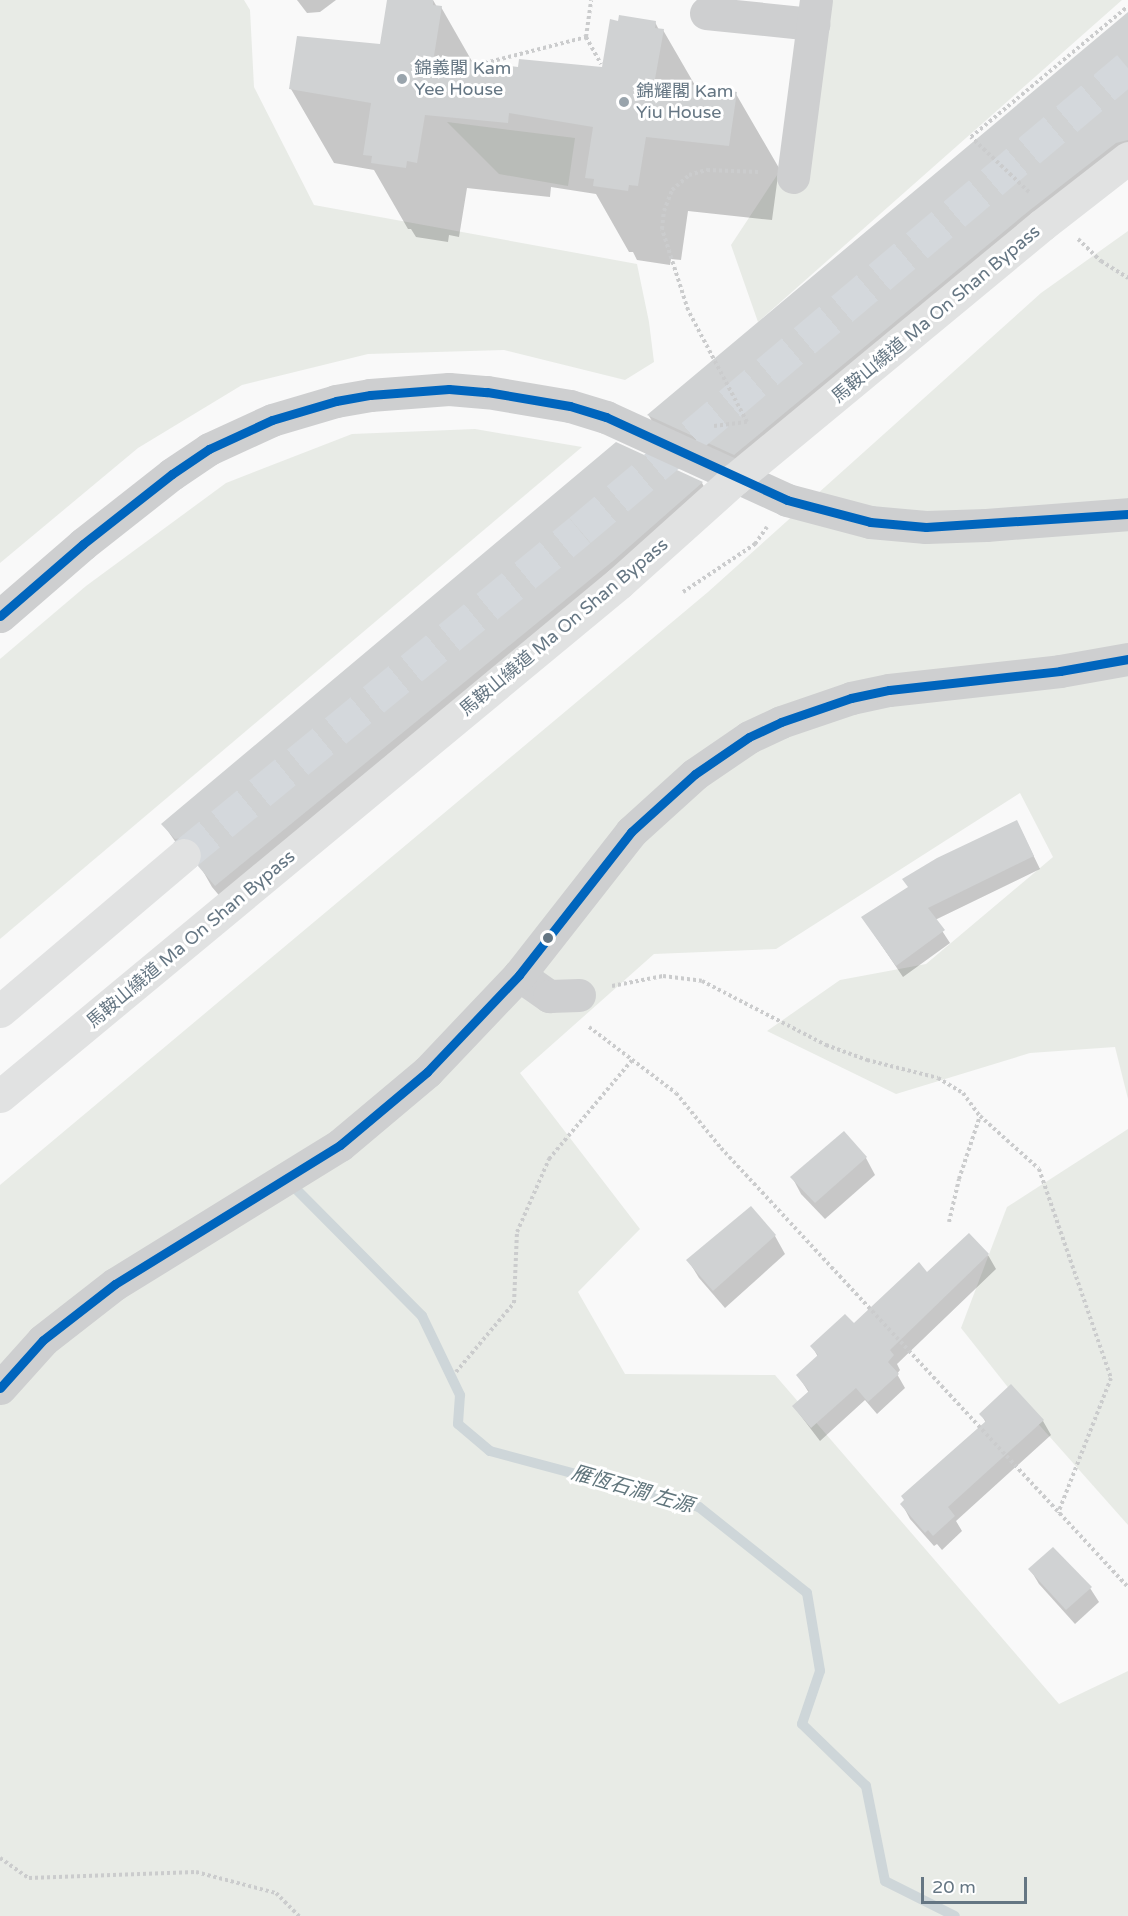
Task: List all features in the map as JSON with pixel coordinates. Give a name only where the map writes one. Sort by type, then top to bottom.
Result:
[{"type":"main road","name":"馬鞍山繞道 Ma On Shan Bypass","points":[[0,1096],[619,583],[735,479],[1042,225],[1128,158]]},
{"type":"main road","points":[[0,1011],[184,855]]},
{"type":"street","points":[[706,13],[814,12],[793,177]]},
{"type":"street","points":[[0,616],[83,544],[172,474],[209,449],[272,420],[336,401],[370,395],[449,389],[487,392],[570,406],[614,420],[787,500],[870,522],[926,527],[986,525],[1128,514]]},
{"type":"street","points":[[0,1388],[43,1340],[115,1284],[340,1145],[427,1072],[519,975],[631,832],[695,774],[749,737],[781,722],[851,698],[889,690],[1060,671],[1128,659]]},
{"type":"street","points":[[519,975],[564,996]]},
{"type":"path","points":[[591,0],[586,37],[601,64]]},
{"type":"path","points":[[1032,195],[971,137],[1128,6]]},
{"type":"path","points":[[485,63],[500,57],[586,37]]},
{"type":"path","points":[[747,422],[688,310],[662,229],[664,211],[672,190],[688,175],[707,170],[746,171],[793,177]]},
{"type":"path","points":[[1075,237],[1101,261],[1128,278]]},
{"type":"path","points":[[683,592],[754,544],[787,500]]},
{"type":"path","points":[[564,996],[663,976],[702,981],[846,1053],[945,1081],[963,1094],[980,1116],[1039,1169],[1111,1378],[1058,1513]]},
{"type":"path","points":[[564,996],[632,1060],[676,1093],[726,1153],[1128,1587]]},
{"type":"path","points":[[456,1372],[514,1303],[517,1232],[549,1159],[632,1060]]},
{"type":"path","points":[[949,1222],[959,1179],[980,1116]]},
{"type":"path","points":[[0,1858],[29,1878],[196,1872],[276,1893],[299,1916]]},
{"type":"shaded area","points":[[0,0],[244,0],[250,10],[254,87],[314,205],[637,264],[649,322],[654,362],[625,380],[504,350],[368,354],[242,385],[138,448],[0,563]]},
{"type":"shaded area","points":[[831,0],[1122,0],[758,322],[731,245],[814,119]]},
{"type":"shaded area","points":[[447,122],[575,138],[568,186],[499,174]]},
{"type":"shaded area","points":[[1128,231],[1128,1099],[1115,1047],[1030,1053],[896,1094],[767,1031],[840,980],[926,964],[1053,857],[1020,793],[776,949],[654,954],[520,1073],[640,1229],[578,1292],[625,1374],[775,1375],[1059,1704],[1128,1671],[1128,1916],[0,1916],[0,1185],[708,592],[1041,293]]},
{"type":"shaded area","points":[[475,429],[582,447],[0,939],[0,659],[86,586],[226,483],[352,434]]},
{"type":"shaded area","points":[[1128,1129],[1128,1525],[1026,1410],[961,1328],[1007,1207]]},
{"type":"building","points":[[387,0],[433,0],[433,5],[442,6],[434,56],[518,67],[519,59],[602,67],[610,19],[618,21],[619,15],[656,21],[655,28],[664,29],[655,79],[737,92],[729,146],[646,137],[638,186],[629,185],[628,191],[593,186],[594,179],[585,178],[593,127],[509,113],[508,123],[425,115],[417,163],[407,161],[406,168],[371,163],[372,156],[363,155],[371,103],[289,89],[297,36],[380,44]]},
{"type":"building","points":[[1128,12],[1128,140],[1116,143],[1030,210],[734,455],[647,415]]},
{"type":"building","points":[[616,442],[703,482],[613,561],[215,886],[198,866],[202,852],[198,842],[190,837],[175,839],[161,824]]},
{"type":"building","points":[[1017,820],[1034,856],[928,908],[945,930],[896,966],[861,917],[908,887],[902,879],[937,858]]},
{"type":"building","points":[[844,1131],[867,1157],[815,1203],[790,1177]]},
{"type":"building","points":[[751,1206],[776,1235],[713,1291],[686,1260]]},
{"type":"building","points":[[969,1233],[989,1254],[890,1350],[894,1355],[888,1362],[899,1374],[868,1402],[856,1388],[811,1428],[792,1406],[809,1391],[796,1375],[818,1355],[810,1346],[845,1314],[854,1323],[919,1262],[927,1272]]},
{"type":"building","points":[[1011,1384],[1044,1420],[948,1507],[955,1516],[933,1536],[928,1530],[925,1533],[900,1504],[904,1500],[901,1496],[986,1421],[979,1414]]},
{"type":"building","points":[[1053,1547],[1092,1587],[1066,1610],[1028,1569]]},
{"type":"waterway","name":"雁恆石澗 左源","points":[[289,1182],[422,1316],[460,1395],[458,1424],[490,1451],[699,1507],[807,1593],[820,1671],[802,1724],[866,1786],[885,1881],[955,1916]]},
{"type":"tunnel","points":[[184,855],[580,530],[1128,67]]},
{"type":"transit line","points":[[0,616],[83,544],[172,474],[209,449],[272,420],[336,401],[370,395],[449,389],[487,392],[570,406],[606,417],[787,500],[870,522],[926,527],[1128,514]]},
{"type":"transit line","points":[[0,1388],[43,1340],[115,1284],[340,1145],[427,1072],[519,975],[631,832],[695,774],[749,737],[781,722],[851,698],[889,690],[1060,671],[1128,659]]},
{"type":"place","name":"錦義閣 Kam Yee House","points":[[402,79]]},
{"type":"place","name":"錦耀閣 Kam Yiu House","points":[[624,102]]}]
